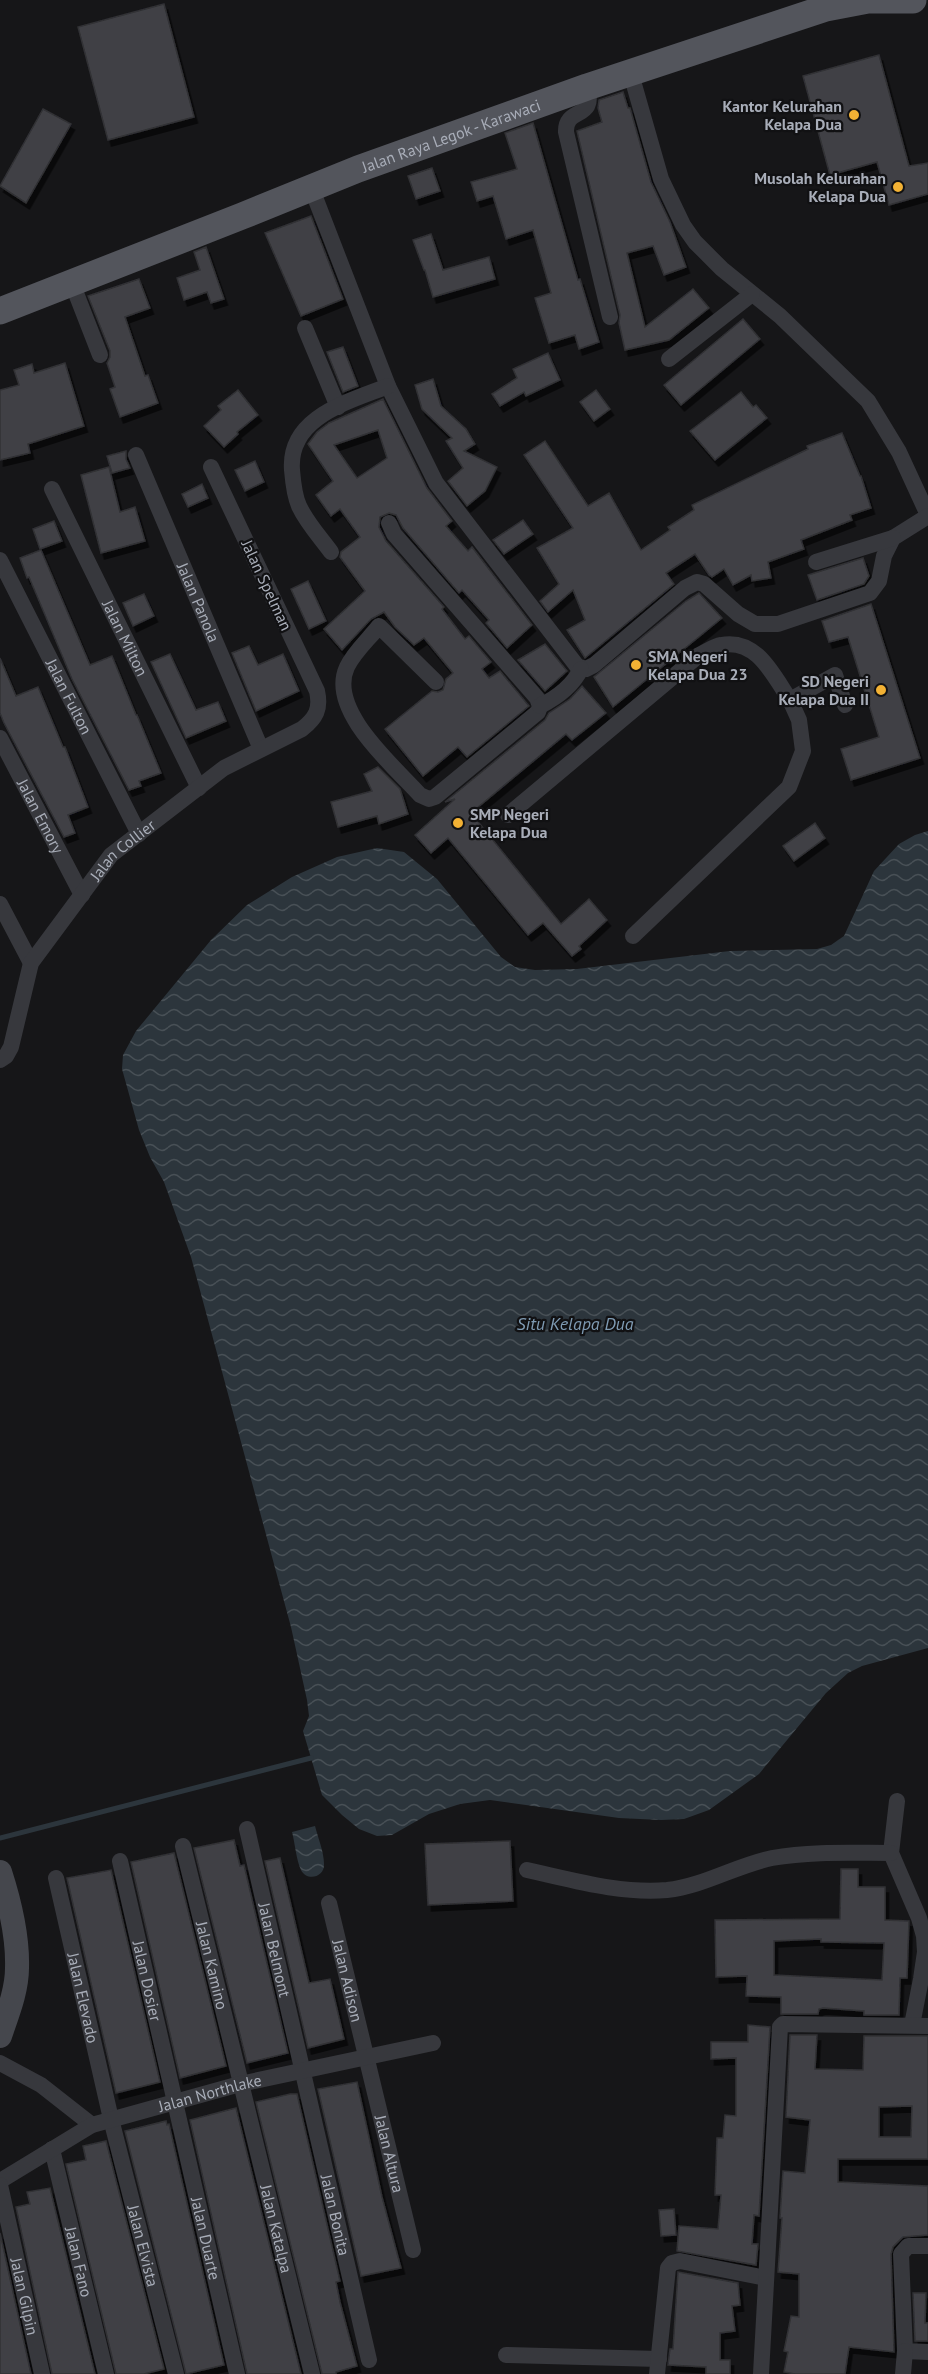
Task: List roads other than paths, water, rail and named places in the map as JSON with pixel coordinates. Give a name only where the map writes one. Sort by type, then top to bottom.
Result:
[{"type":"main road","name":"Jalan Raya Legok - Karawaci","points":[[0,311],[311,188],[587,87],[826,8],[868,0],[913,0]]},
{"type":"street","points":[[631,74],[661,179],[679,218],[696,243],[780,316],[868,401],[899,452],[928,515],[893,538],[816,562]]},
{"type":"street","points":[[587,87],[589,105],[567,124],[566,132],[610,317]]},
{"type":"street","points":[[311,188],[388,386],[436,483],[581,669]]},
{"type":"street","points":[[72,283],[100,355]]},
{"type":"street","points":[[669,359],[752,294]]},
{"type":"street","points":[[305,328],[338,407]]},
{"type":"street","points":[[331,552],[299,505],[293,486],[291,460],[293,449],[300,432],[316,419],[388,386]]},
{"type":"street","name":"Jalan Panola","points":[[136,455],[261,749]]},
{"type":"street","name":"Jalan Spelman","points":[[211,466],[317,691],[320,704]]},
{"type":"street","name":"Jalan Milton","points":[[52,489],[199,788]]},
{"type":"street","points":[[389,523],[394,534],[537,698],[540,706]]},
{"type":"street","points":[[436,682],[379,626],[348,665],[344,676],[348,704],[360,729],[424,798],[435,797],[538,712],[540,706],[567,687],[581,669],[594,665],[686,588],[697,582],[704,584],[738,614],[755,624],[778,624],[870,593],[879,581],[884,556],[893,538]]},
{"type":"street","name":"Jalan Fulton","points":[[0,560],[139,834]]},
{"type":"street","points":[[742,645],[755,624]]},
{"type":"street","points":[[508,815],[699,655],[720,645],[742,645],[760,656],[790,700],[799,720],[803,751],[789,787],[633,936]]},
{"type":"street","points":[[790,700],[835,675],[845,705]]},
{"type":"street","name":"Jalan Collier","points":[[0,1060],[6,1056],[13,1040],[31,963],[111,855],[224,768],[302,729],[312,721],[320,704]]},
{"type":"street","name":"Jalan Emory","points":[[0,738],[82,895]]},
{"type":"street","points":[[0,904],[31,963]]},
{"type":"street","points":[[761,2374],[780,2027],[782,2024],[920,2026],[924,1936],[919,1918],[891,1853],[897,1800]]},
{"type":"street","name":"Jalan Belmont","points":[[247,1829],[302,2071]]},
{"type":"street","name":"Jalan Kamino","points":[[183,1846],[240,2084]]},
{"type":"street","points":[[527,1870],[603,1887],[669,1890],[718,1877],[773,1858],[841,1853],[891,1853]]},
{"type":"street","name":"Jalan Dosier","points":[[120,1861],[174,2102]]},
{"type":"street","points":[[0,1872],[15,1937],[18,1970],[13,1997],[0,2036]]},
{"type":"street","name":"Jalan Elevado","points":[[56,1878],[111,2119]]},
{"type":"street","name":"Jalan Adison","points":[[329,1903],[366,2058]]},
{"type":"street","name":"Jalan Northlake","points":[[0,2183],[92,2125],[240,2084],[434,2043]]},
{"type":"street","name":"Jalan Altura","points":[[366,2058],[413,2250]]},
{"type":"street","points":[[0,2063],[41,2085],[92,2125]]},
{"type":"street","name":"Jalan Bonita","points":[[302,2071],[369,2360]]},
{"type":"street","name":"Jalan Katalpa","points":[[240,2084],[312,2374]]},
{"type":"street","name":"Jalan Duarte","points":[[174,2102],[237,2374]]},
{"type":"street","name":"Jalan Elvista","points":[[111,2119],[176,2374]]},
{"type":"street","name":"Jalan Fano","points":[[52,2149],[106,2374]]},
{"type":"street","name":"Jalan Gilpin","points":[[0,2183],[42,2374]]},
{"type":"street","points":[[903,2374],[905,2351],[901,2254],[908,2246],[928,2246]]},
{"type":"street","points":[[506,2355],[658,2367],[668,2268],[672,2263],[680,2261],[766,2278]]},
{"type":"street","points":[[905,2351],[928,2352]]},
{"type":"water","name":"Situ Kelapa Dua","points":[[928,831],[928,1648],[862,1666],[848,1673],[826,1693],[759,1774],[709,1810],[684,1819],[619,1818],[490,1800],[460,1804],[429,1814],[392,1835],[377,1836],[359,1829],[322,1795],[303,1731],[309,1716],[291,1627],[191,1257],[164,1182],[139,1130],[122,1069],[123,1055],[136,1031],[211,940],[247,905],[292,877],[337,857],[377,848],[404,852],[437,879],[501,957],[515,967],[535,970],[577,969],[730,951],[817,949],[831,945],[844,936],[874,871],[899,844]]},
{"type":"water","points":[[315,1826],[322,1850],[324,1868],[319,1875],[311,1877],[301,1870],[292,1832]]},
{"type":"waterway","points":[[0,1838],[311,1758]]},
{"type":"place","name":"Kantor Kelurahan Kelapa Dua","points":[[854,115]]},
{"type":"place","name":"Musolah Kelurahan Kelapa Dua","points":[[898,187]]},
{"type":"place","name":"SMA Negeri Kelapa Dua 23","points":[[636,665]]},
{"type":"place","name":"SD Negeri Kelapa Dua II","points":[[881,690]]},
{"type":"place","name":"SMP Negeri Kelapa Dua","points":[[458,823]]}]
